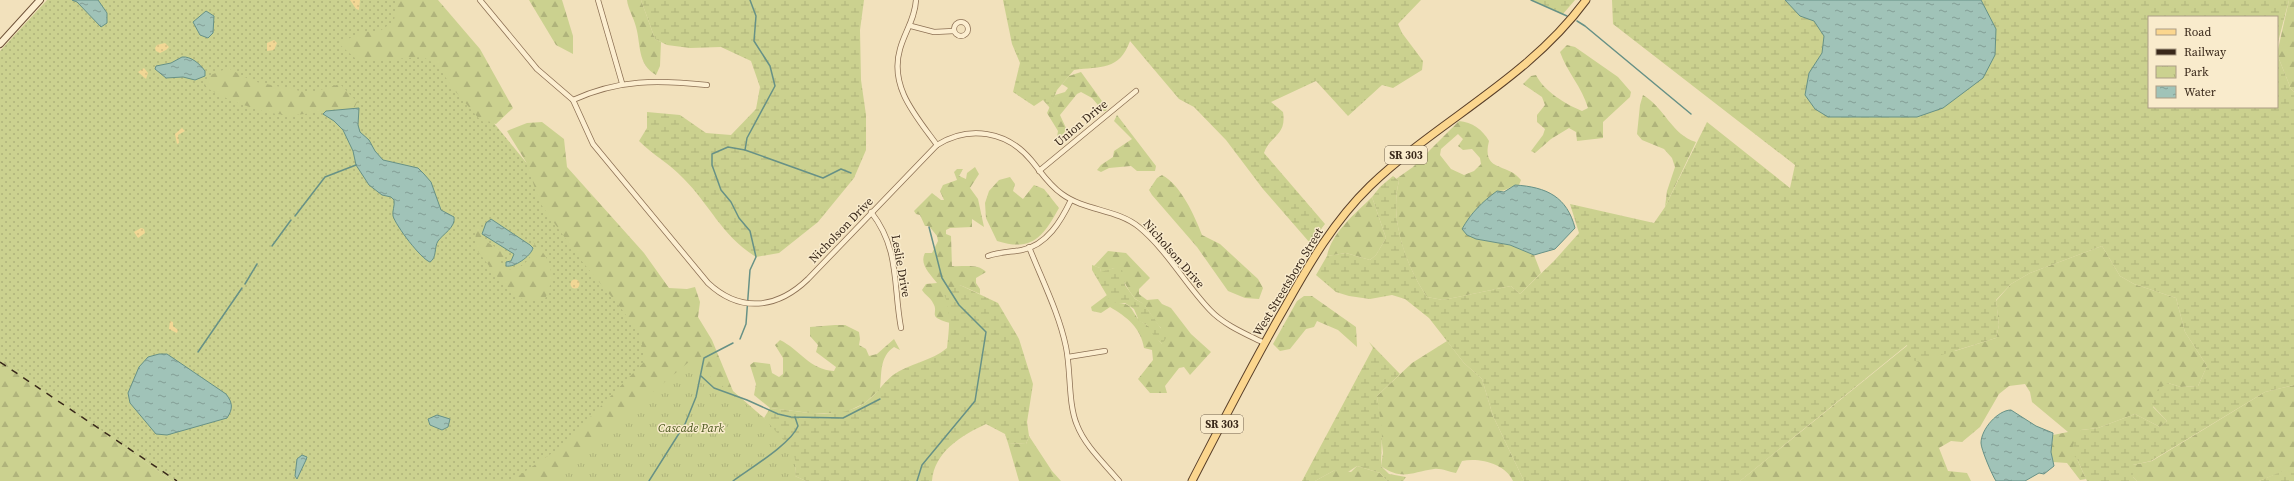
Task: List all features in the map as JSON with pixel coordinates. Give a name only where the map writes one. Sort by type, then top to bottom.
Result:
[{"type":"main road","name":"West Streetsboro Street","points":[[1192,481],[1264,343],[1310,262],[1331,231],[1356,201],[1404,157],[1533,59],[1565,26],[1586,0]]},
{"type":"street","points":[[0,44],[40,0]]},
{"type":"street","name":"Nicholson Drive","points":[[480,0],[537,69],[573,100],[593,144],[708,283],[723,295],[751,303],[778,300],[800,287],[937,145],[947,139],[962,134],[976,132],[996,135],[1018,148],[1054,188],[1071,200],[1121,216],[1139,227],[1210,310],[1226,322],[1264,343]]},
{"type":"street","points":[[598,0],[622,83]]},
{"type":"street","points":[[916,0],[911,26],[900,49],[898,64],[900,88],[908,106],[937,145]]},
{"type":"street","points":[[911,26],[934,32],[954,31]]},
{"type":"street","points":[[573,100],[622,83],[646,82],[707,85]]},
{"type":"street","name":"Union Drive","points":[[1039,171],[1136,91]]},
{"type":"street","points":[[988,256],[1029,247],[1049,235],[1057,226],[1071,200]]},
{"type":"street","name":"Leslie Drive","points":[[871,212],[881,225],[889,244],[897,288],[901,328]]},
{"type":"street","points":[[1029,247],[1060,324],[1068,357],[1072,403],[1077,426],[1082,437],[1119,481]]},
{"type":"street","points":[[1068,357],[1105,351]]},
{"type":"green space","points":[[47,0],[397,0],[484,111],[669,337],[546,481],[172,481],[0,359],[0,51]]},
{"type":"green space","points":[[397,0],[438,0],[480,49],[513,108],[496,124],[481,121],[455,91],[437,65],[423,57],[365,61],[355,58],[339,44],[361,32],[380,31],[394,21]]},
{"type":"green space","points":[[529,0],[562,0],[573,36],[573,54],[556,45]]},
{"type":"green space","points":[[627,0],[641,0],[655,39],[661,42],[660,66],[656,75],[650,70],[643,59],[638,33]]},
{"type":"green space","points":[[641,0],[864,0],[860,30],[861,80],[866,115],[866,150],[854,178],[818,222],[779,253],[756,257],[744,248],[725,230],[683,178],[673,168],[639,141],[647,128],[647,112],[680,115],[706,133],[731,135],[756,109],[760,87],[751,61],[721,47],[690,48],[667,45],[655,39]]},
{"type":"green space","points":[[1003,0],[1421,0],[1398,24],[1402,33],[1423,61],[1422,70],[1393,88],[1382,85],[1348,116],[1316,81],[1271,102],[1283,112],[1284,120],[1280,131],[1270,142],[1264,153],[1325,224],[1310,243],[1263,189],[1226,140],[1194,107],[1179,99],[1130,41],[1126,51],[1115,62],[1101,67],[1074,70],[1057,90],[1050,108],[1043,100],[1034,106],[1013,92],[1020,63],[1012,44]]},
{"type":"green space","points":[[1531,0],[1575,0],[1563,14]]},
{"type":"green space","points":[[1612,0],[2289,0],[2278,42],[2278,16],[2148,16],[2148,108],[2278,108],[2278,56],[2291,89],[2294,92],[2294,385],[2265,392],[2151,461],[2133,465],[2133,477],[2137,481],[2087,481],[2077,459],[2071,452],[2075,439],[2081,430],[2098,428],[2135,414],[2160,427],[2167,421],[2153,406],[2151,401],[2158,389],[2168,383],[2181,387],[2198,386],[2207,366],[2185,332],[2176,298],[2134,284],[2120,276],[2102,246],[2030,273],[2011,284],[1996,300],[1999,325],[1996,338],[1919,362],[1912,360],[1907,345],[1740,481],[1524,481],[1493,416],[1482,379],[1464,363],[1429,318],[1405,299],[1392,295],[1370,299],[1349,296],[1336,292],[1316,275],[1327,256],[1346,253],[1370,260],[1376,255],[1386,238],[1372,197],[1380,187],[1393,176],[1399,181],[1396,195],[1396,210],[1401,241],[1412,271],[1427,297],[1443,300],[1511,286],[1520,294],[1554,261],[1579,233],[1570,204],[1654,223],[1665,207],[1707,122],[1790,188],[1795,165],[1613,24]]},
{"type":"green space","points":[[2289,0],[2294,0],[2294,92],[2291,89],[2278,56],[2278,50]]},
{"type":"green space","points":[[1567,45],[1575,47],[1618,77],[1631,92],[1630,97],[1603,122],[1603,138],[1577,141],[1576,132],[1569,128],[1551,139],[1535,153],[1531,151],[1543,135],[1545,129],[1537,122],[1537,115],[1545,105],[1542,97],[1523,84],[1531,76],[1536,75],[1550,92],[1569,105],[1582,111],[1588,108],[1582,93],[1566,66],[1560,52]]},
{"type":"green space","points":[[228,68],[252,81],[310,93],[340,84],[357,102],[354,109],[338,109],[298,115],[257,110],[234,101],[204,86],[208,76]]},
{"type":"green space","points":[[1081,72],[1107,108],[1106,111],[1103,111],[1092,98],[1081,92],[1077,94],[1060,115],[1066,128],[1062,140],[1059,140],[1057,137],[1058,131],[1047,113],[1055,95],[1065,92],[1068,88],[1062,84],[1069,76]]},
{"type":"green space","points":[[1643,95],[1657,106],[1674,127],[1688,138],[1696,142],[1665,207],[1667,191],[1675,167],[1672,158],[1664,149],[1642,140],[1637,134],[1640,105]]},
{"type":"green space","points":[[1117,115],[1156,166],[1155,171],[1137,171],[1131,166],[1109,168],[1101,172],[1097,170],[1101,165],[1113,157],[1114,151],[1132,139],[1114,121]]},
{"type":"green space","points":[[1459,121],[1473,125],[1484,133],[1489,141],[1488,151],[1489,158],[1492,163],[1516,174],[1521,180],[1519,185],[1497,191],[1470,216],[1476,239],[1510,245],[1534,255],[1541,273],[1520,294],[1511,286],[1443,300],[1427,297],[1419,285],[1406,257],[1401,242],[1396,211],[1396,196],[1399,181],[1396,179],[1413,167]],"holes":[[[1458,134],[1463,139],[1458,146],[1463,150],[1472,149],[1480,158],[1481,164],[1474,171],[1464,175],[1451,169],[1440,155],[1441,149]]]},
{"type":"green space","points":[[542,122],[564,139],[567,167],[644,253],[669,288],[687,289],[695,287],[700,302],[698,317],[712,340],[733,391],[764,418],[793,451],[795,476],[806,481],[511,481],[561,447],[645,361],[640,334],[620,307],[580,259],[540,203],[526,162],[507,131],[527,123]]},
{"type":"green space","points":[[975,167],[979,174],[970,188],[978,199],[984,227],[972,219],[972,227],[950,228],[946,230],[946,234],[951,236],[952,266],[975,266],[986,272],[976,278],[976,283],[980,289],[980,294],[960,285],[949,304],[950,323],[942,321],[935,316],[935,307],[933,303],[922,290],[926,284],[937,283],[926,269],[923,261],[925,253],[932,253],[938,241],[937,236],[929,226],[925,226],[920,215],[916,214],[914,211],[932,193],[941,200],[944,200],[940,191],[943,185],[957,180],[954,172],[957,169],[963,169],[959,176],[966,179],[967,173]]},
{"type":"green space","points":[[1162,175],[1169,179],[1181,193],[1191,210],[1202,235],[1220,244],[1258,279],[1263,288],[1259,299],[1245,298],[1228,291],[1197,247],[1152,195],[1149,190],[1157,178]]},
{"type":"green space","points":[[1010,177],[1015,184],[1013,191],[1023,199],[1034,185],[1044,189],[1059,208],[1042,234],[1035,240],[1019,245],[997,241],[986,218],[985,203],[989,191],[999,180]]},
{"type":"green space","points":[[1372,197],[1386,238],[1376,255],[1370,260],[1346,253],[1327,256],[1339,231]]},
{"type":"green space","points":[[476,228],[485,228],[482,239],[508,255],[500,260],[503,268],[519,268],[526,262],[536,249],[533,240],[544,254],[550,268],[551,282],[545,299],[525,299],[517,297],[510,292],[475,248]]},
{"type":"green space","points":[[2102,246],[2120,276],[2134,284],[2176,298],[2185,332],[2207,366],[2198,386],[2181,387],[2168,383],[2153,407],[2167,421],[2160,427],[2135,414],[2098,428],[2081,430],[2077,459],[2086,479],[2080,480],[2067,463],[2053,462],[2051,452],[2053,435],[2068,432],[2032,402],[2030,392],[2025,384],[2009,386],[1999,394],[1980,427],[1962,442],[1951,441],[1939,448],[1948,471],[1967,473],[1971,481],[1740,481],[1908,345],[1955,351],[1996,338],[1999,325],[1996,301],[2011,284],[2030,273]]},
{"type":"green space","points":[[1108,251],[1126,253],[1150,278],[1139,289],[1139,294],[1147,300],[1158,299],[1162,304],[1171,308],[1191,334],[1211,352],[1190,375],[1184,367],[1179,368],[1165,386],[1167,393],[1150,393],[1138,379],[1153,360],[1152,350],[1144,348],[1140,335],[1132,324],[1110,307],[1101,313],[1092,311],[1091,307],[1107,295],[1116,303],[1128,305],[1139,320],[1149,327],[1162,344],[1161,328],[1145,306],[1134,298],[1117,271],[1114,268],[1101,273],[1100,268],[1094,266]]},
{"type":"green space","points":[[1092,265],[1100,268],[1101,272],[1114,268],[1122,269],[1125,285],[1135,299],[1144,304],[1167,337],[1162,344],[1154,336],[1147,325],[1139,321],[1134,309],[1125,303],[1116,303],[1109,299],[1092,270]]},
{"type":"green space","points":[[960,285],[998,303],[1019,339],[1033,384],[1027,422],[1029,436],[1026,444],[1008,443],[1005,434],[986,424],[959,439],[944,453],[938,461],[932,481],[806,481],[795,476],[796,464],[764,418],[770,408],[831,413],[854,409],[865,403],[893,375],[934,356],[947,348],[949,312],[943,292]]},
{"type":"green space","points":[[1304,296],[1312,296],[1356,327],[1357,347],[1338,330],[1317,321],[1314,327],[1306,329],[1290,349],[1280,351],[1273,344],[1297,301]]},
{"type":"green space","points":[[845,325],[859,332],[859,345],[866,349],[869,356],[877,354],[894,339],[900,350],[894,347],[889,351],[882,366],[880,389],[865,403],[844,413],[810,413],[770,408],[754,395],[756,384],[750,365],[754,362],[770,364],[772,373],[779,377],[783,374],[783,358],[775,345],[780,340],[811,363],[826,370],[834,371],[836,367],[816,352],[818,345],[810,336],[810,327]]},
{"type":"green space","points":[[1447,341],[1464,363],[1482,379],[1493,416],[1524,481],[1513,481],[1504,470],[1498,466],[1476,460],[1462,461],[1456,473],[1437,469],[1401,474],[1388,471],[1381,466],[1383,453],[1377,396],[1412,363]]},
{"type":"green space","points":[[1369,342],[1400,374],[1377,396],[1382,431],[1381,466],[1389,474],[1406,477],[1403,481],[1387,481],[1380,473],[1357,466],[1345,474],[1335,470],[1315,481],[1302,481],[1373,348]]},
{"type":"green space","points":[[0,358],[172,481],[0,481]]},
{"type":"green space","name":"Cascade Park","points":[[690,361],[764,418],[793,451],[796,464],[795,481],[546,481]]},
{"type":"green space","points":[[2294,385],[2294,467],[2259,481],[2137,481],[2133,477],[2133,465],[2152,461],[2265,392]]},
{"type":"green space","points":[[1029,436],[1052,471],[1061,481],[1019,481],[1008,443],[1026,444]]},
{"type":"green space","points":[[1357,466],[1380,473],[1387,481],[1315,481],[1335,470],[1351,472]]},
{"type":"green space","points":[[2294,467],[2294,481],[2259,481]]},
{"type":"sand","points":[[350,0],[360,0],[359,10],[356,9]]},
{"type":"sand","points":[[274,40],[277,43],[274,50],[267,51],[267,43]]},
{"type":"sand","points":[[165,43],[169,47],[166,50],[160,53],[156,51],[155,48],[157,45]]},
{"type":"sand","points":[[144,68],[148,73],[146,79],[138,72]]},
{"type":"sand","points":[[182,128],[185,131],[178,135],[179,143],[177,144],[175,134]]},
{"type":"sand","points":[[141,228],[144,229],[145,233],[138,238],[134,232]]},
{"type":"sand","points":[[575,279],[580,284],[575,289],[570,284]]},
{"type":"sand","points":[[170,321],[173,322],[173,326],[178,330],[177,333],[169,329]]},
{"type":"water","points":[[72,0],[98,0],[107,13],[107,23],[101,27],[77,2]]},
{"type":"water","points":[[1785,0],[1981,0],[1996,29],[1995,55],[1983,78],[1943,108],[1917,117],[1828,117],[1815,109],[1805,95],[1809,73],[1822,53],[1824,36],[1814,21],[1800,16]]},
{"type":"water","points":[[206,11],[214,16],[213,33],[208,38],[200,35],[193,22]]},
{"type":"water","points":[[182,57],[192,59],[198,63],[205,71],[205,76],[195,80],[183,77],[166,78],[155,69],[156,66],[171,63]]},
{"type":"water","points":[[359,108],[358,125],[360,132],[369,140],[375,151],[383,160],[418,168],[431,182],[441,210],[454,217],[451,227],[438,241],[434,258],[430,262],[415,249],[395,221],[393,216],[394,200],[391,197],[382,195],[369,185],[356,165],[353,151],[343,130],[334,121],[323,114],[326,111]]},
{"type":"water","points":[[1515,185],[1537,188],[1546,191],[1561,201],[1567,208],[1575,228],[1555,249],[1534,255],[1510,245],[1476,239],[1467,235],[1462,229],[1477,208],[1486,199],[1497,191],[1504,192]]},
{"type":"water","points":[[491,219],[533,248],[526,258],[513,265],[506,266],[506,262],[511,261],[514,254],[482,234],[486,223]]},
{"type":"water","points":[[159,354],[167,354],[226,394],[230,400],[231,406],[227,418],[167,435],[156,434],[130,403],[128,393],[139,367],[148,357]]},
{"type":"water","points":[[2011,410],[2036,426],[2053,433],[2051,452],[2054,466],[2044,474],[2039,473],[2025,481],[1996,481],[1989,468],[1983,451],[1981,443],[1982,438],[1991,421],[2001,413]]},
{"type":"water","points":[[437,415],[450,419],[448,427],[442,430],[430,425],[428,419]]},
{"type":"water","points":[[302,455],[307,457],[297,479],[295,476],[297,459]]},
{"type":"waterway","points":[[740,339],[746,324],[750,270],[756,257],[750,231],[739,218],[731,202],[721,190],[712,165],[712,154],[728,147],[745,150],[747,138],[775,86],[770,66],[754,41],[756,16],[750,0]]},
{"type":"waterway","points":[[1531,0],[1567,16]]},
{"type":"waterway","points":[[1577,21],[1691,114]]},
{"type":"waterway","points":[[745,150],[823,178],[841,169],[851,173]]},
{"type":"waterway","points":[[295,216],[325,177],[356,165]]},
{"type":"waterway","points":[[272,246],[291,220]]},
{"type":"waterway","points":[[917,481],[922,465],[975,401],[986,332],[959,305],[942,278],[929,227]]},
{"type":"waterway","points":[[245,284],[257,264]]},
{"type":"waterway","points":[[198,352],[242,288]]},
{"type":"waterway","points":[[649,481],[685,424],[696,397],[704,358],[733,343]]},
{"type":"waterway","points":[[701,376],[714,388],[747,400],[778,414],[791,417],[843,418],[880,399]]},
{"type":"waterway","points":[[733,481],[769,456],[794,433],[798,426],[795,417]]},
{"type":"railway","points":[[0,362],[177,481]]}]
